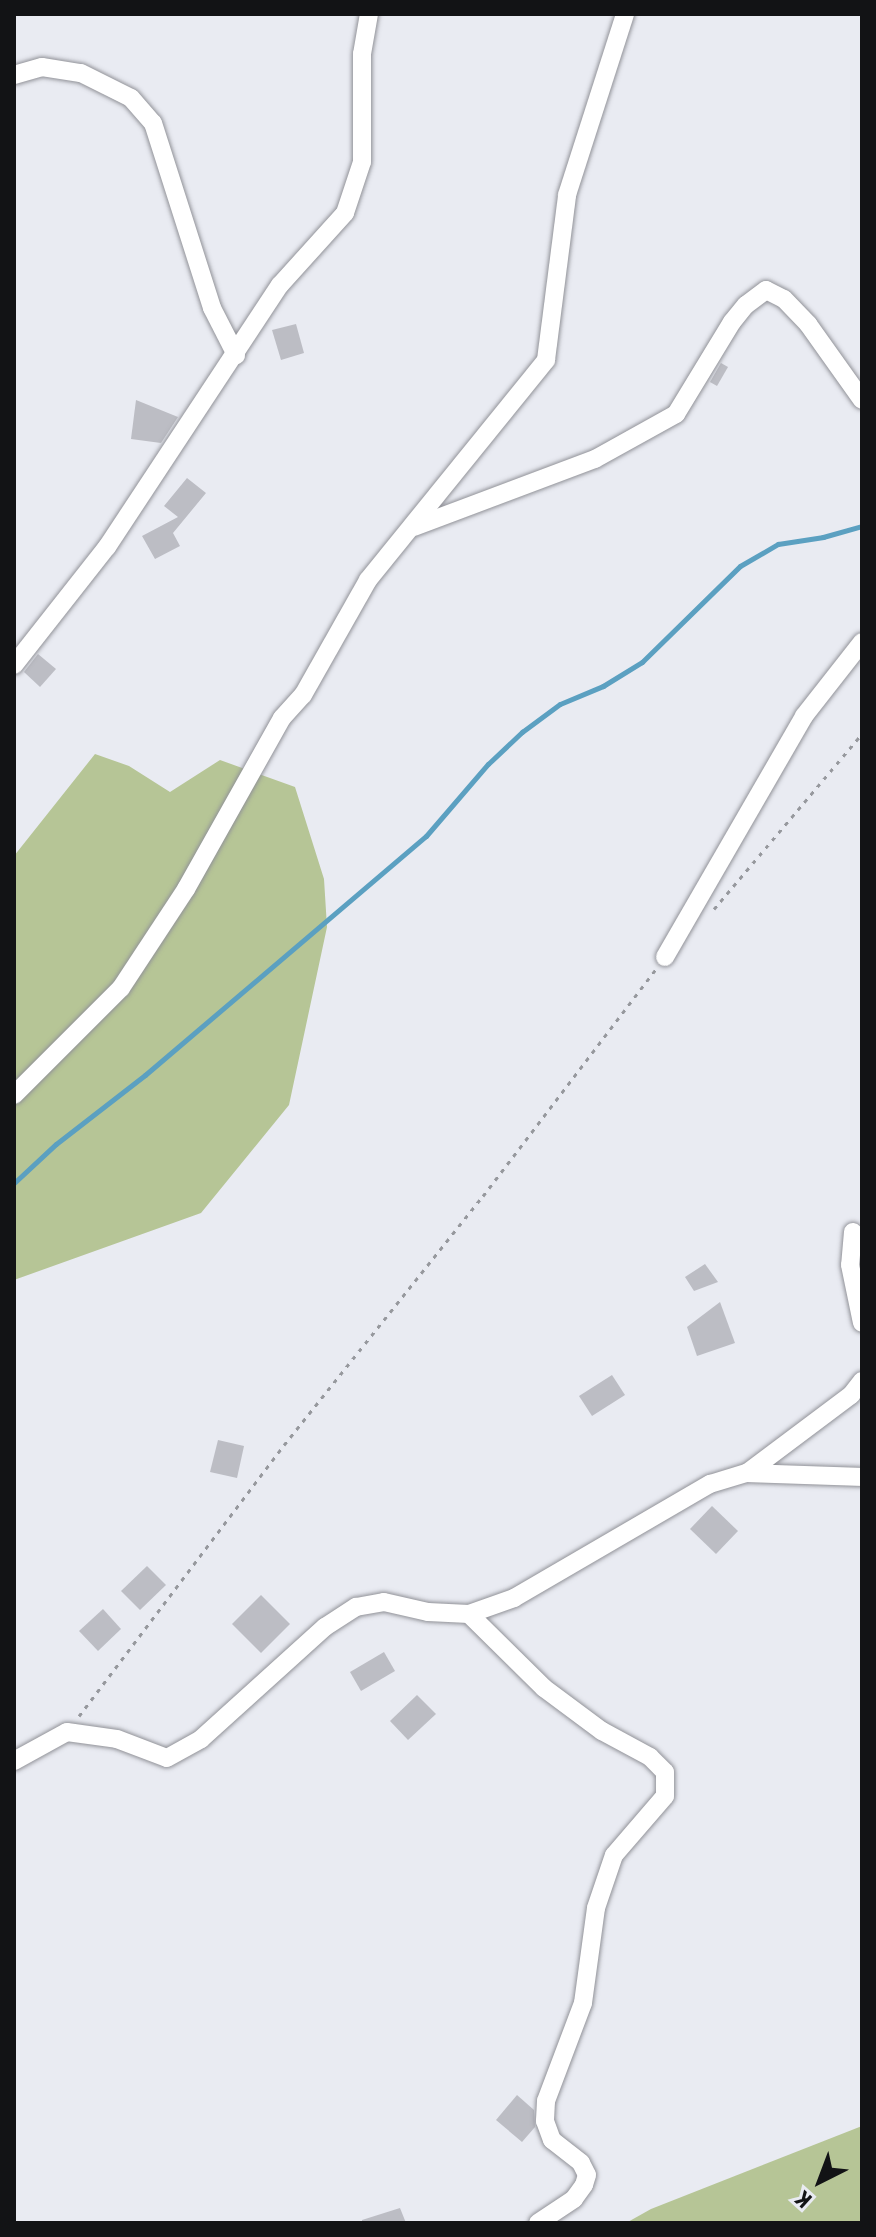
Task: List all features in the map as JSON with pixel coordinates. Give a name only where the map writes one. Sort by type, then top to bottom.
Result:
[{"type":"street","points":[[14,665],[107,547],[280,285],[345,213],[355,191],[362,162],[362,54],[369,14]]},
{"type":"street","points":[[14,1095],[121,988],[186,889],[282,718],[303,695],[368,580],[546,360],[567,195],[625,14]]},
{"type":"street","points":[[14,75],[42,67],[81,73],[131,98],[153,123],[212,308],[236,355]]},
{"type":"street","points":[[412,527],[595,459],[676,414],[732,322],[746,305],[766,290],[784,299],[808,324],[862,400]]},
{"type":"street","points":[[665,957],[811,705],[862,642]]},
{"type":"street","points":[[853,1232],[850,1265],[862,1323]]},
{"type":"street","points":[[747,1473],[851,1395],[862,1381]]},
{"type":"street","points":[[14,1761],[67,1732],[117,1739],[167,1758],[201,1739],[325,1627],[356,1607],[384,1602],[428,1612],[469,1614],[514,1598],[710,1484],[747,1473],[862,1477]]},
{"type":"street","points":[[469,1614],[544,1688],[602,1731],[650,1757],[665,1772],[665,1796],[614,1855],[596,1908],[583,2003],[546,2101],[545,2121],[552,2140],[581,2163],[587,2175],[574,2199],[538,2223]]},
{"type":"path","points":[[705,918],[862,734]]},
{"type":"path","points":[[67,1732],[274,1458],[483,1196],[665,957]]},
{"type":"green space","points":[[95,754],[129,766],[170,792],[220,760],[295,787],[324,879],[327,927],[289,1105],[201,1213],[14,1280],[14,856]]},
{"type":"green space","points":[[862,2126],[862,2223],[626,2223],[651,2209]]},
{"type":"building","points":[[296,324],[304,353],[281,360],[272,330]]},
{"type":"building","points":[[721,363],[728,367],[717,386],[710,382]]},
{"type":"building","points":[[136,400],[178,417],[161,443],[131,439]]},
{"type":"building","points":[[187,478],[206,493],[173,533],[180,546],[155,559],[142,536],[178,517],[164,506]]},
{"type":"building","points":[[38,654],[56,669],[40,687],[24,672]]},
{"type":"building","points":[[705,1264],[718,1282],[694,1291],[685,1277]]},
{"type":"building","points":[[720,1302],[735,1343],[697,1356],[687,1327]]},
{"type":"building","points":[[612,1375],[625,1395],[592,1416],[579,1396]]},
{"type":"building","points":[[218,1440],[244,1446],[237,1478],[210,1472]]},
{"type":"building","points":[[712,1506],[738,1531],[716,1554],[690,1529]]},
{"type":"building","points":[[147,1566],[166,1585],[140,1610],[121,1591]]},
{"type":"building","points":[[261,1595],[290,1624],[261,1653],[232,1624]]},
{"type":"building","points":[[103,1609],[121,1629],[98,1651],[79,1631]]},
{"type":"building","points":[[384,1652],[395,1671],[361,1691],[350,1672]]},
{"type":"building","points":[[417,1695],[436,1714],[408,1740],[390,1721]]},
{"type":"building","points":[[517,2095],[534,2110],[535,2127],[522,2142],[496,2120]]},
{"type":"building","points":[[400,2208],[406,2223],[362,2223],[362,2220]]},
{"type":"waterway","points":[[14,1183],[56,1144],[145,1075],[426,836],[488,764],[522,732],[560,704],[603,686],[642,662],[740,566],[778,544],[823,537],[862,526]]}]
